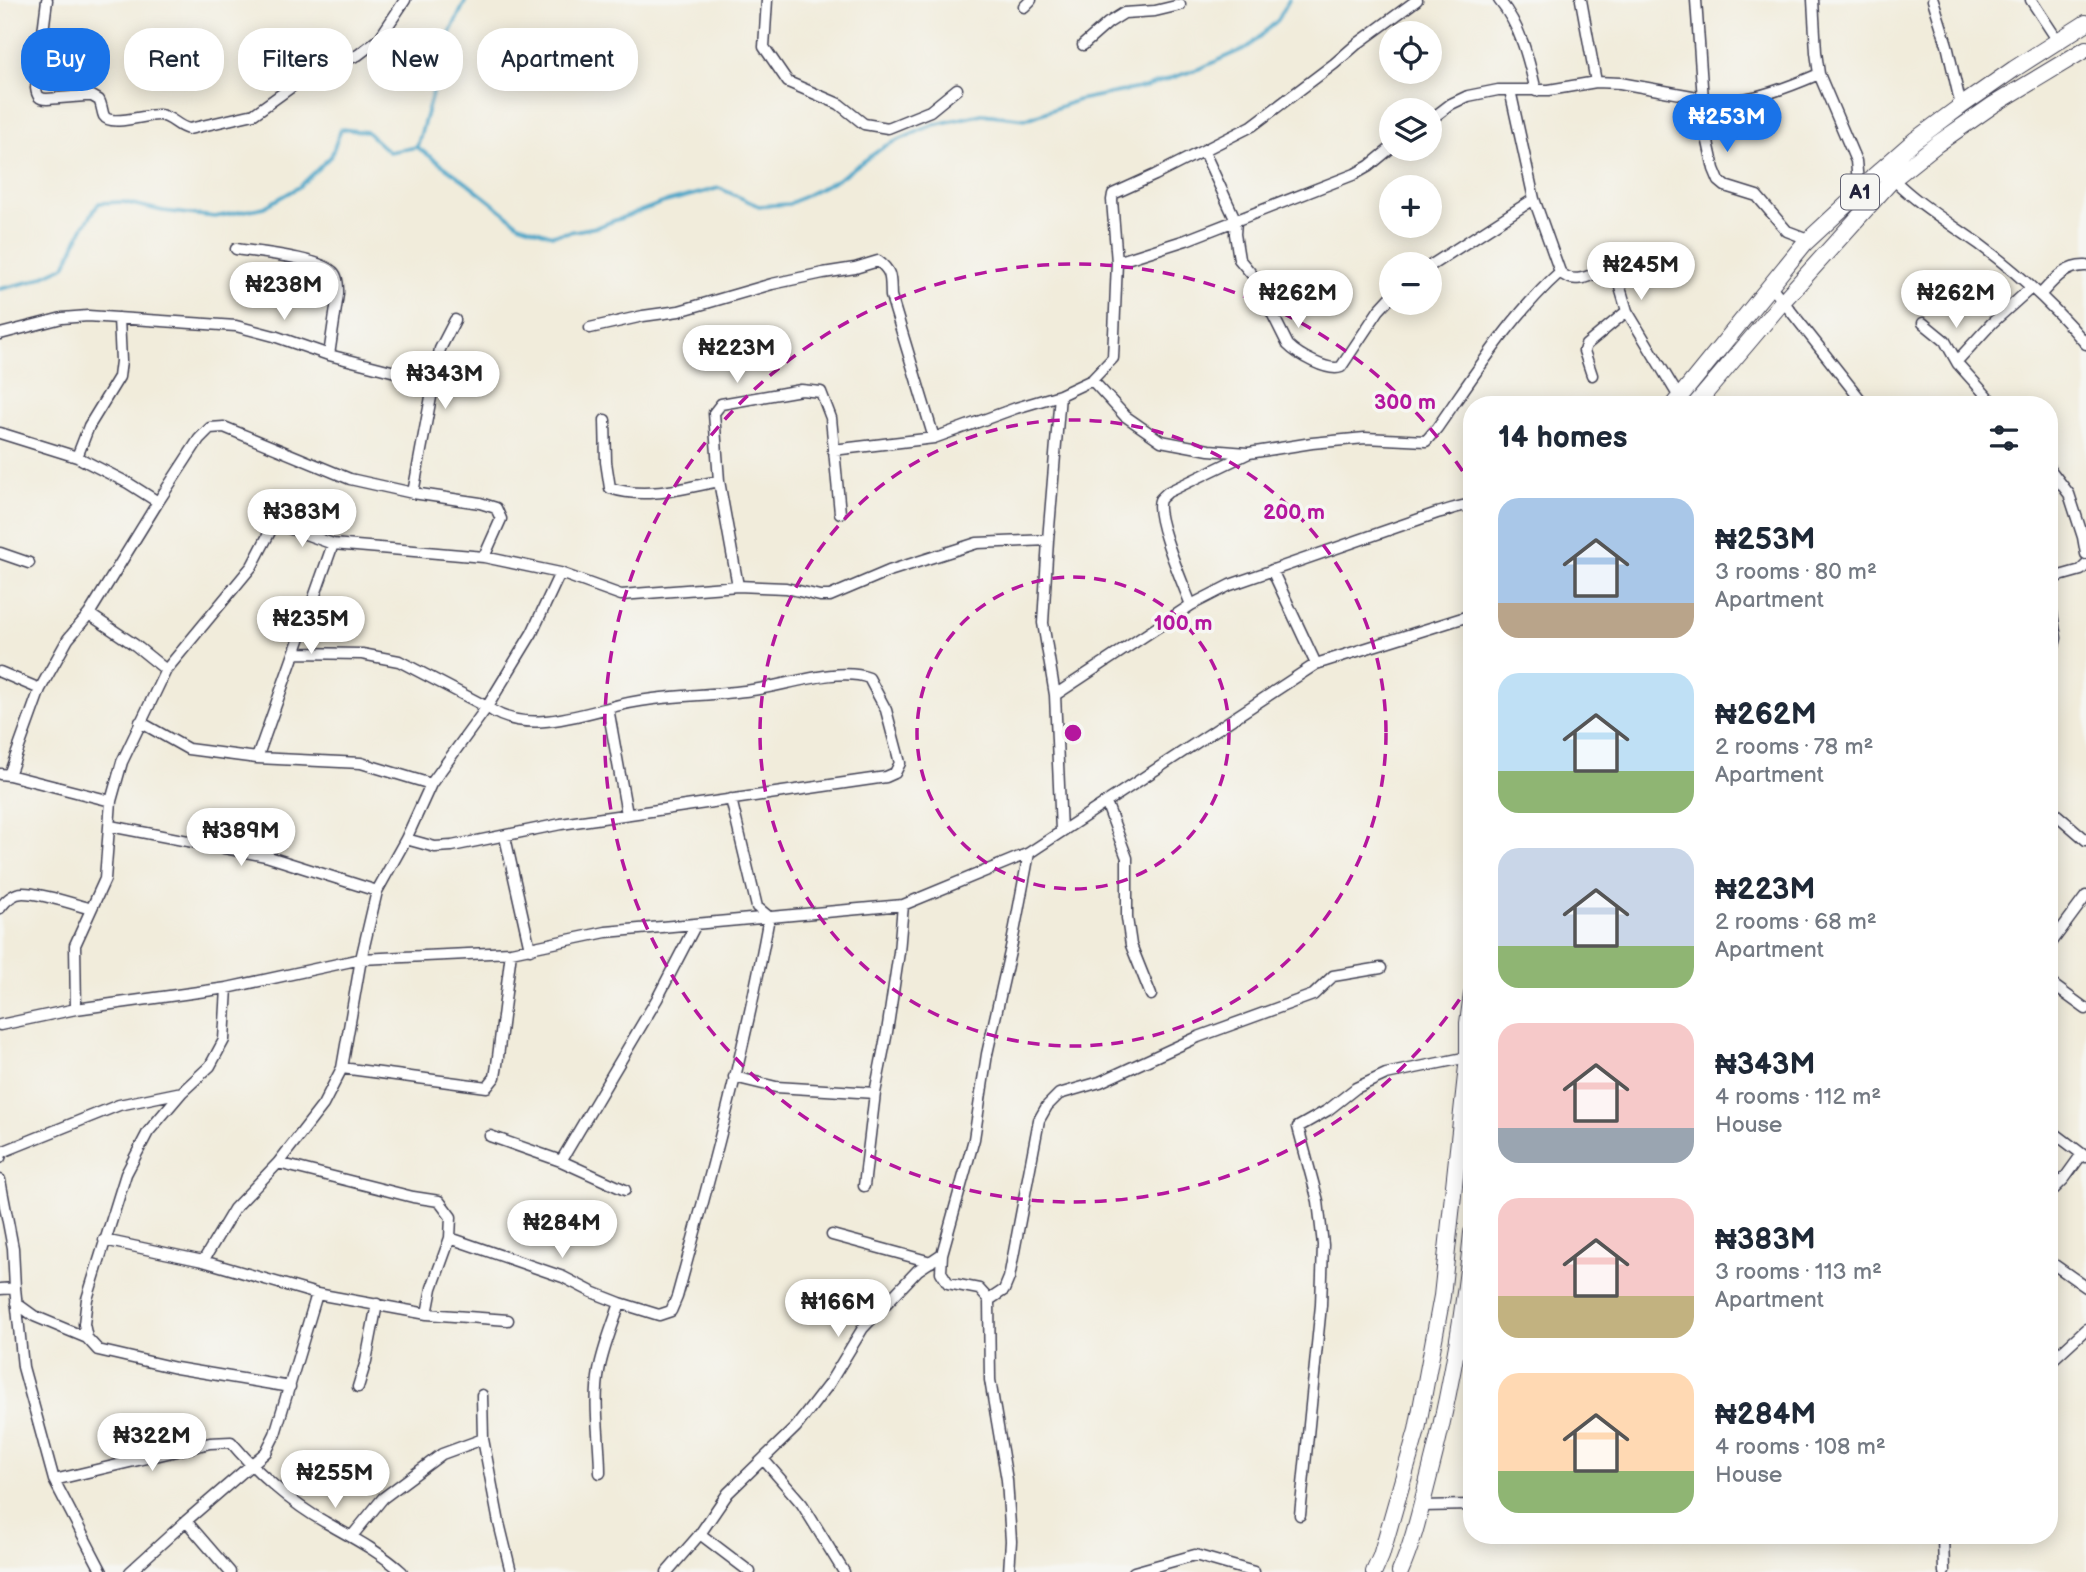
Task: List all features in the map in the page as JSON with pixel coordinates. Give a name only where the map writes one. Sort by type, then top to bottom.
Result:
[{"type":"highway","name":"A1","points":[[1681,396],[1804,244],[1874,176],[1915,140],[1961,106],[2086,23]]},
{"type":"highway","name":"A1","points":[[1703,396],[1783,301],[1893,179],[1993,104],[2086,49]]},
{"type":"highway","points":[[1374,1572],[1418,1430],[1442,1296],[1463,1103]]},
{"type":"highway","points":[[1400,1572],[1440,1434],[1463,1311]]},
{"type":"street","points":[[47,0],[36,88],[41,99],[92,96],[99,100],[104,116],[109,120],[157,114],[167,116],[181,128],[189,129],[254,114],[308,75],[358,55],[379,39],[405,0]]},
{"type":"street","points":[[767,0],[764,47],[788,82],[839,104],[864,124],[888,128],[930,111],[957,89]]},
{"type":"street","points":[[1124,0],[1124,13]]},
{"type":"street","points":[[833,450],[934,438],[1060,395],[1092,380],[1113,358],[1117,262],[1113,194],[1204,152],[1252,126],[1417,0]]},
{"type":"street","points":[[1499,0],[1514,21],[1525,46],[1536,90]]},
{"type":"street","points":[[1581,0],[1597,82]]},
{"type":"street","points":[[1696,0],[1702,114],[1719,181],[1725,186],[1756,196],[1787,231],[1808,239],[1804,244]]},
{"type":"street","points":[[1813,0],[1819,74],[1856,161],[1859,192]]},
{"type":"street","points":[[1933,0],[1961,106]]},
{"type":"street","points":[[2031,0],[2058,41]]},
{"type":"street","points":[[1083,45],[1124,13],[1155,11],[1180,5]]},
{"type":"street","points":[[1442,111],[1468,96],[1597,82],[1620,83],[1703,100],[1736,99],[1764,95],[1819,74]]},
{"type":"street","points":[[1510,90],[1534,199],[1560,272],[1566,278],[1578,280],[1605,270],[1616,274],[1627,311],[1674,396]]},
{"type":"street","points":[[1204,152],[1236,221],[1235,234],[1240,259],[1254,278],[1288,345],[1300,355],[1332,369],[1341,367],[1379,310]]},
{"type":"street","points":[[1117,262],[1186,240],[1355,174],[1379,158]]},
{"type":"street","points":[[1893,179],[1910,196],[1979,244],[2035,291],[2086,344]]},
{"type":"street","points":[[1442,258],[1534,199]]},
{"type":"street","points":[[236,249],[293,258],[325,267],[334,273],[338,294],[329,355]]},
{"type":"street","points":[[590,328],[679,311],[772,284],[878,261],[887,268],[891,296],[934,438]]},
{"type":"street","points":[[1958,364],[1959,359],[1993,323],[2060,273],[2080,265],[2086,266]]},
{"type":"street","points":[[1092,380],[1125,416],[1161,441],[1209,450],[1249,453],[1365,438],[1426,440],[1500,339],[1540,290],[1560,272]]},
{"type":"street","points":[[1771,286],[1858,396]]},
{"type":"street","points":[[1592,375],[1584,351],[1586,345],[1627,311]]},
{"type":"street","points":[[0,334],[62,318],[88,316],[236,326],[274,335],[329,355],[411,376],[434,387]]},
{"type":"street","points":[[76,457],[89,426],[119,377],[119,318]]},
{"type":"street","points":[[413,493],[440,349],[455,320]]},
{"type":"street","points":[[1923,323],[1945,341],[1958,364],[1987,396]]},
{"type":"street","points":[[738,586],[719,481],[714,413],[721,404],[801,390],[821,392],[831,418],[839,513]]},
{"type":"street","points":[[1060,395],[1043,623],[1055,695],[1061,831]]},
{"type":"street","points":[[605,420],[610,488],[625,493],[645,494],[719,481]]},
{"type":"street","points":[[111,801],[5,775],[40,689],[68,639],[89,614],[158,502],[210,428],[224,427],[350,479],[496,508],[501,519],[484,557]]},
{"type":"street","points":[[0,433],[76,457],[128,483],[158,502]]},
{"type":"street","points":[[1191,605],[1161,524],[1161,499],[1168,492],[1249,453]]},
{"type":"street","points":[[2058,480],[2069,494],[2086,554]]},
{"type":"street","points":[[1055,695],[1191,605],[1230,585],[1463,505]]},
{"type":"street","points":[[76,1009],[75,945],[105,879],[111,801],[122,762],[166,670],[251,566],[273,526],[280,524],[333,544],[484,557],[560,573],[621,595],[738,586],[786,588],[830,596],[889,571],[977,543],[1048,540]]},
{"type":"street","points":[[257,758],[333,544]]},
{"type":"street","points":[[0,553],[29,564]]},
{"type":"street","points":[[2058,576],[2081,570],[2086,565]]},
{"type":"street","points":[[1272,570],[1316,664]]},
{"type":"street","points":[[203,1261],[234,1209],[278,1163],[323,1105],[342,1068],[361,959],[377,891],[430,784],[487,707],[532,633],[560,573]]},
{"type":"street","points":[[89,614],[166,670]]},
{"type":"street","points":[[0,1025],[76,1009],[227,988],[361,959],[511,952],[606,932],[903,905],[1029,853],[1316,664],[1463,618]]},
{"type":"street","points":[[296,653],[362,654],[399,661],[498,715],[525,721],[560,721],[635,700],[752,690],[830,675],[863,675],[869,678],[886,710],[900,763],[895,773],[886,777],[561,824],[452,846],[435,847],[405,839]]},
{"type":"street","points":[[0,672],[40,689]]},
{"type":"street","points":[[607,708],[627,814]]},
{"type":"street","points":[[140,722],[188,749],[257,758],[361,763],[430,784]]},
{"type":"street","points":[[731,799],[757,907],[769,917]]},
{"type":"street","points":[[1105,802],[1127,858],[1127,918],[1131,945],[1152,995]]},
{"type":"street","points":[[2058,816],[2086,840]]},
{"type":"street","points":[[110,826],[266,856],[377,891]]},
{"type":"street","points":[[505,837],[530,949]]},
{"type":"street","points":[[1009,1572],[1011,1541],[1007,1480],[990,1380],[989,1300],[979,1289],[948,1283],[941,1272],[942,1254],[974,1139],[987,1054],[1029,853]]},
{"type":"street","points":[[0,908],[8,898],[22,893],[66,901],[91,909]]},
{"type":"street","points":[[2058,934],[2086,896]]},
{"type":"street","points":[[864,1186],[874,1093],[889,1018],[903,905]]},
{"type":"street","points":[[450,1238],[563,1277],[620,1303],[659,1315],[670,1311],[677,1297],[706,1194],[754,997],[769,917]]},
{"type":"street","points":[[561,1161],[657,999],[696,925]]},
{"type":"street","points":[[342,1068],[487,1087],[495,1077],[511,952]]},
{"type":"street","points":[[989,1300],[1003,1290],[1009,1278],[1039,1120],[1047,1106],[1059,1094],[1100,1082],[1198,1037],[1312,995],[1332,976],[1381,968]]},
{"type":"street","points":[[86,1338],[84,1324],[87,1299],[125,1174],[148,1132],[210,1066],[224,1041],[227,988]]},
{"type":"street","points":[[2058,989],[2086,1009]]},
{"type":"street","points":[[1300,1516],[1321,1305],[1323,1245],[1318,1201],[1298,1128],[1328,1110],[1356,1088],[1386,1074],[1463,1058]]},
{"type":"street","points":[[734,1077],[776,1087],[874,1093]]},
{"type":"street","points":[[0,1157],[2,1152],[24,1142],[119,1105],[183,1092]]},
{"type":"street","points":[[490,1136],[561,1161],[625,1190]]},
{"type":"street","points":[[2058,1136],[2084,1156],[2058,1185]]},
{"type":"street","points":[[278,1163],[439,1201],[451,1217],[450,1238],[432,1289],[427,1314]]},
{"type":"street","points":[[0,1180],[13,1248],[23,1367],[54,1480],[102,1572]]},
{"type":"street","points":[[832,1235],[931,1262]]},
{"type":"street","points":[[104,1240],[203,1261],[317,1294],[427,1314],[508,1320]]},
{"type":"street","points":[[667,1572],[700,1535],[728,1493],[796,1427],[829,1384],[863,1328],[918,1270],[942,1254]]},
{"type":"street","points":[[2058,1267],[2086,1287]]},
{"type":"street","points":[[0,1289],[15,1288]]},
{"type":"street","points":[[130,1572],[266,1452],[275,1434],[317,1294]]},
{"type":"street","points":[[16,1303],[34,1316],[86,1338],[98,1350],[176,1368],[290,1387]]},
{"type":"street","points":[[600,1474],[596,1413],[599,1371],[620,1303]]},
{"type":"street","points":[[358,1387],[377,1304]]},
{"type":"street","points":[[2058,1355],[2086,1329]]},
{"type":"street","points":[[482,1395],[482,1439],[511,1572]]},
{"type":"street","points":[[352,1536],[383,1498],[442,1454],[482,1439]]},
{"type":"street","points":[[54,1480],[210,1443],[231,1442],[251,1465],[323,1521],[352,1536],[402,1572]]},
{"type":"street","points":[[763,1459],[802,1504],[844,1572]]},
{"type":"street","points":[[1421,1506],[1463,1505]]},
{"type":"street","points":[[186,1521],[230,1572]]},
{"type":"street","points":[[700,1535],[750,1572]]},
{"type":"street","points":[[1943,1544],[1944,1572]]},
{"type":"street","points":[[1134,1572],[1195,1555],[1254,1572]]},
{"type":"waterway","points":[[417,147],[449,35],[466,0]]},
{"type":"waterway","points":[[0,289],[33,281],[65,266],[82,229],[99,203],[123,202],[163,211],[215,217],[264,207],[299,187],[331,156],[341,129],[367,132],[389,152],[417,147],[519,224],[552,235],[597,227],[662,203],[719,188],[759,206],[789,204],[838,179],[885,146],[933,125],[982,114],[1027,119],[1078,100],[1145,87],[1201,68],[1248,47],[1278,20],[1289,0]]}]
